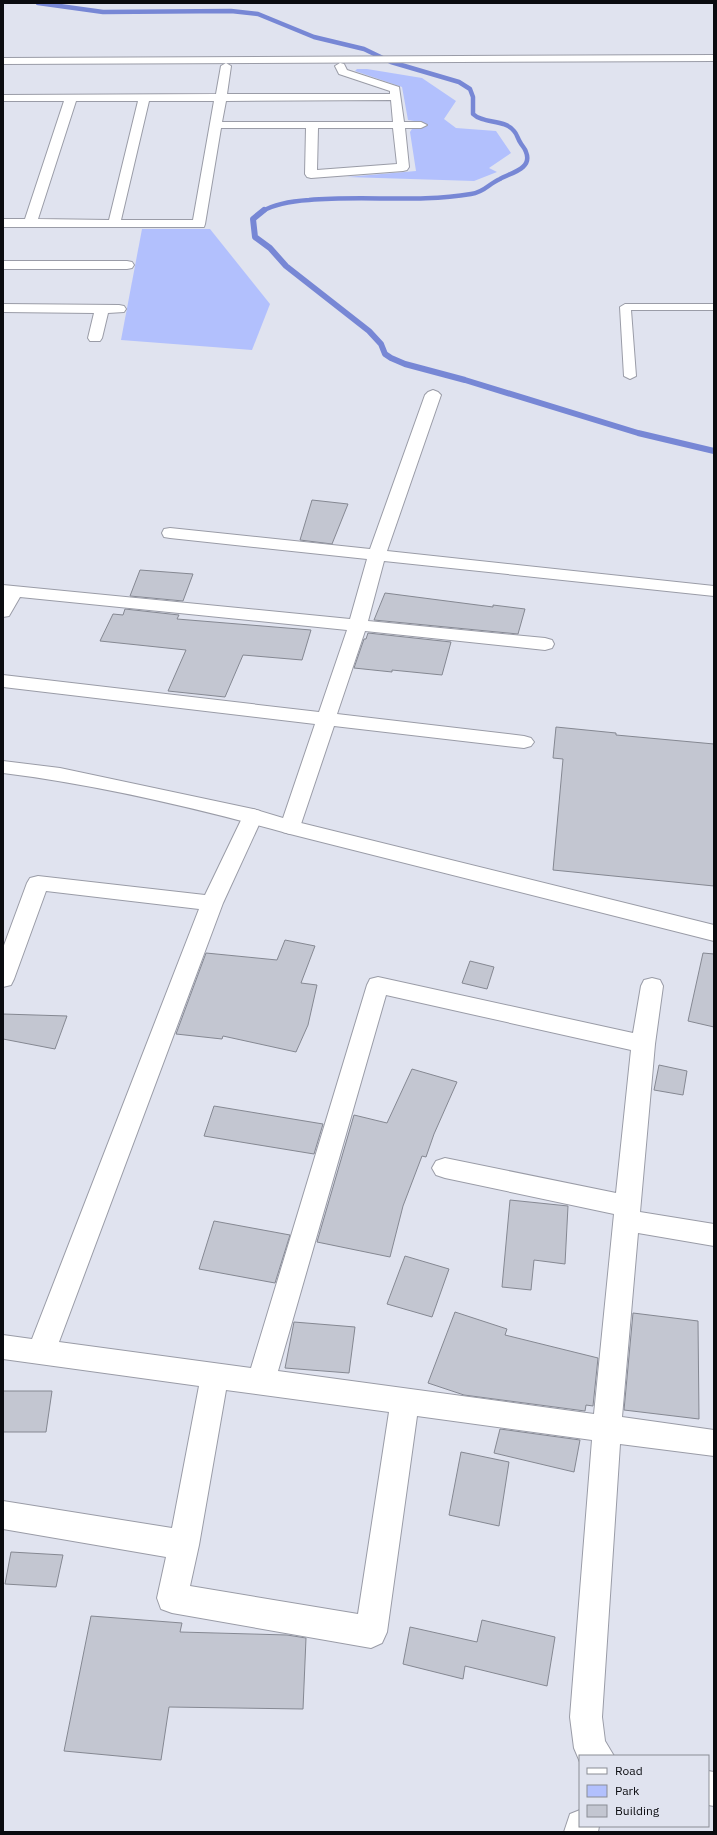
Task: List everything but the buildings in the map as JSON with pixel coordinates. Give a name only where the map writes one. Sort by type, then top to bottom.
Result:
[{"type":"street","points":[[3,66],[226,66],[344,63],[412,59],[714,58]]},
{"type":"street","points":[[3,61],[344,63],[359,66],[714,64]]},
{"type":"street","points":[[312,125],[311,174],[403,167],[396,89],[343,72],[344,63]]},
{"type":"street","points":[[3,224],[199,224],[226,66]]},
{"type":"street","points":[[3,98],[396,98]]},
{"type":"street","points":[[30,224],[71,98]]},
{"type":"street","points":[[114,224],[144,98]]},
{"type":"street","points":[[216,125],[421,126]]},
{"type":"street","points":[[3,265],[127,265]]},
{"type":"street","points":[[3,308],[119,309]]},
{"type":"street","points":[[95,338],[102,309]]},
{"type":"street","points":[[290,827],[325,718],[358,624],[377,555],[432,395]]},
{"type":"street","points":[[170,533],[714,591]]},
{"type":"street","points":[[3,612],[9,590],[545,644]]},
{"type":"street","points":[[3,681],[524,742]]},
{"type":"street","points":[[3,767],[60,774],[253,816],[290,827],[714,933]]},
{"type":"street","points":[[41,1352],[212,903],[253,816]]},
{"type":"street","points":[[3,979],[38,883],[212,903]]},
{"type":"street","points":[[261,1381],[378,985],[644,1044]]},
{"type":"street","points":[[593,1754],[586,1717],[607,1428],[644,1044],[652,986]]},
{"type":"street","points":[[445,1168],[714,1235]]},
{"type":"street","points":[[3,1347],[714,1443]]},
{"type":"street","points":[[215,1375],[184,1545],[172,1598],[371,1632],[405,1401]]},
{"type":"street","points":[[3,1515],[184,1545]]},
{"type":"lane","points":[[630,376],[625,307],[714,307]]},
{"type":"green space","points":[[357,69],[367,69],[422,78],[456,101],[444,119],[456,128],[496,131],[511,153],[489,168],[497,172],[474,181],[347,177],[416,171],[410,132],[412,129],[422,129],[420,122],[408,120],[402,87],[355,71]]},
{"type":"green space","points":[[142,229],[210,229],[270,304],[252,350],[121,340]]},
{"type":"waterway","points":[[38,3],[103,12],[231,11],[258,14],[314,37],[364,49],[391,62],[459,82],[470,89],[473,97],[473,114],[482,119],[510,127],[515,132],[526,152],[526,163],[519,170],[476,193],[451,197],[411,199],[350,198],[303,200],[279,204],[263,211]]},
{"type":"waterway","points":[[264,210],[253,219],[255,237],[270,248],[286,266],[369,331],[381,344],[385,354],[391,358],[405,364],[465,380],[638,433],[714,451]]}]
